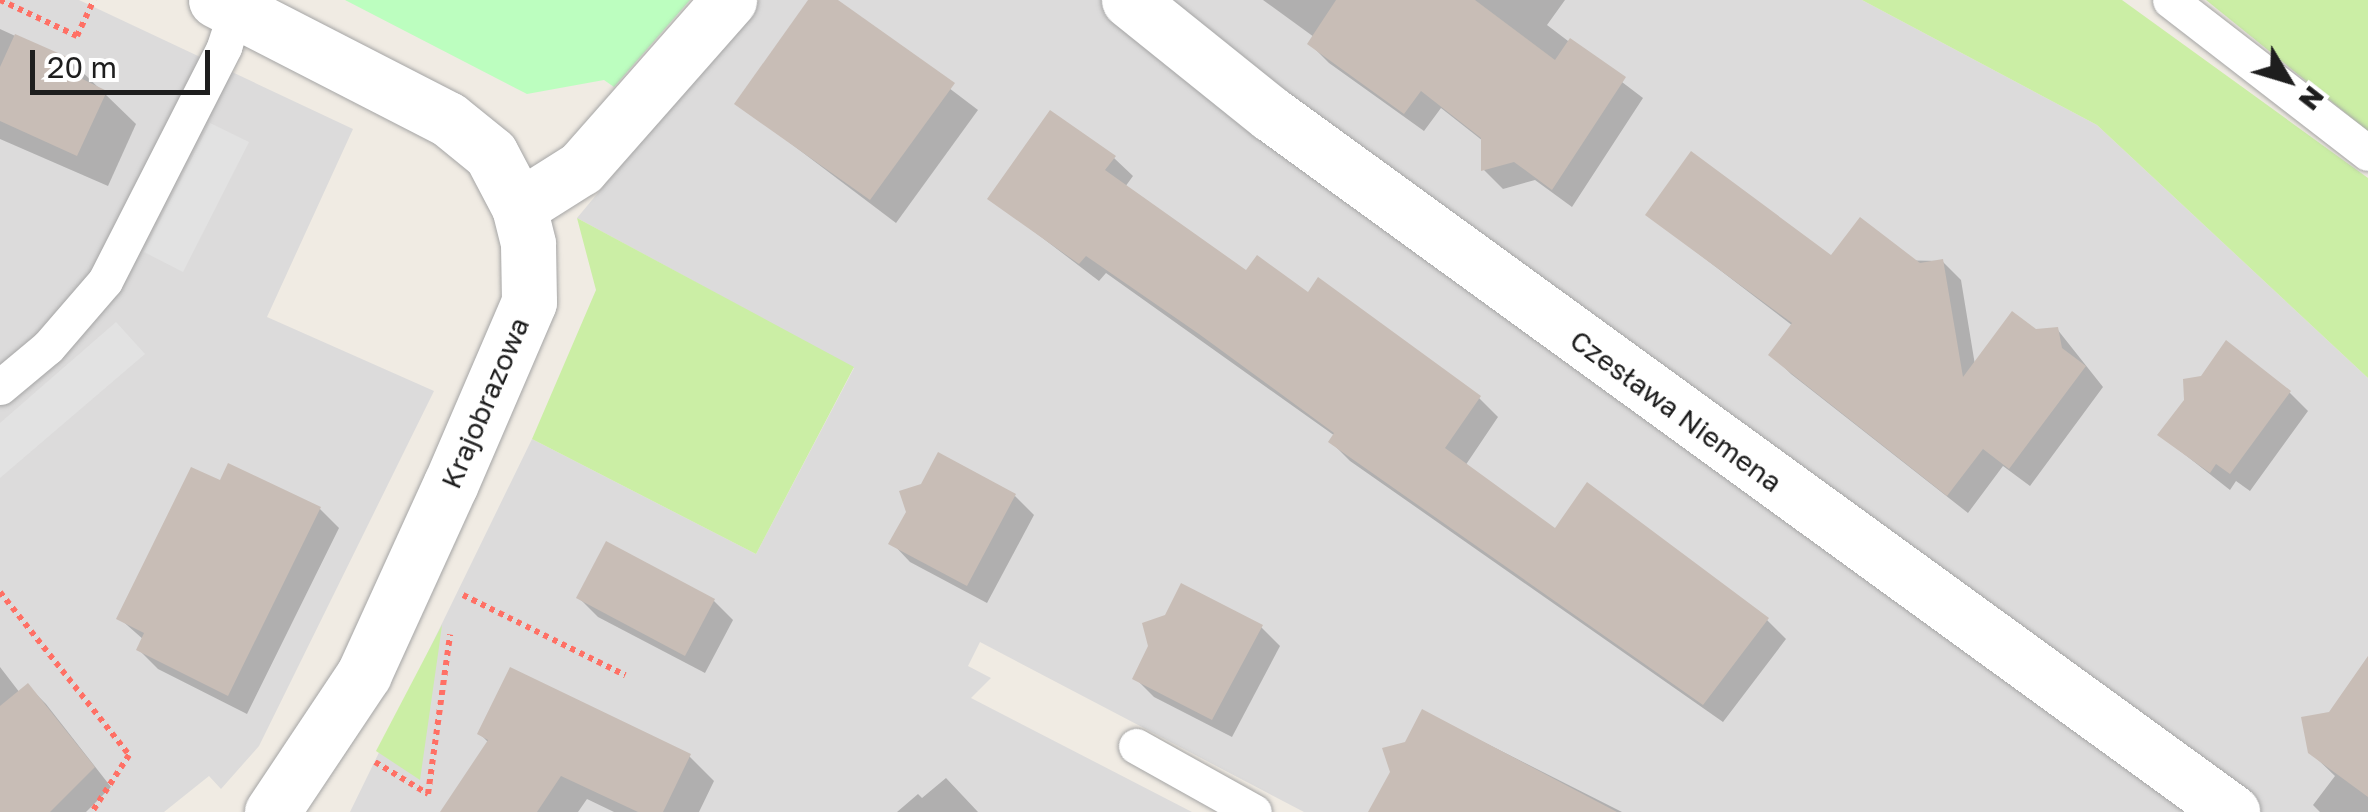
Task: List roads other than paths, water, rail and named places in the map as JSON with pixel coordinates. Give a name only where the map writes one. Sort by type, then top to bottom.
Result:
[{"type":"street","points":[[520,206],[581,168],[730,0]]},
{"type":"street","name":"Czesława Niemena","points":[[1129,0],[1271,114],[2232,812]]},
{"type":"street","name":"Krajobrazowa","points":[[226,5],[448,119],[491,154],[520,206],[528,302],[364,674],[272,812]]},
{"type":"lane","points":[[2170,0],[2368,153]]},
{"type":"lane","points":[[0,387],[48,346],[105,281],[226,5]]},
{"type":"lane","points":[[1136,746],[1254,812]]}]
